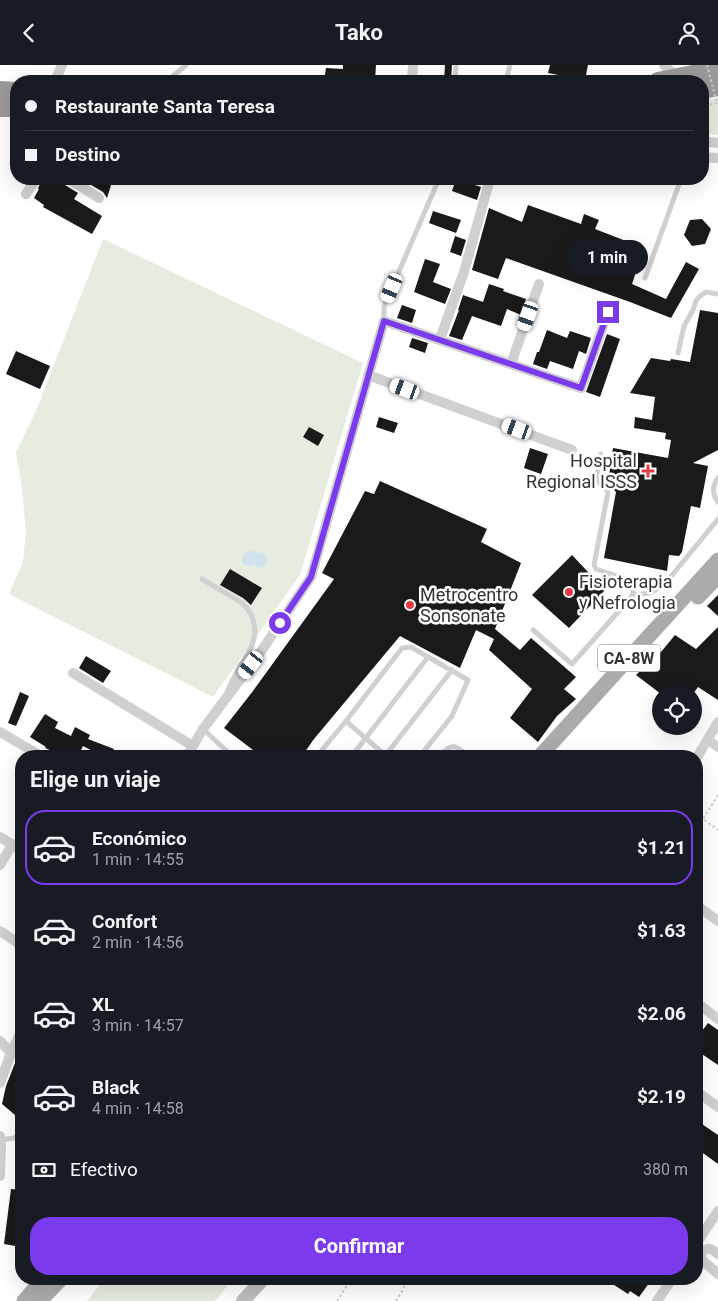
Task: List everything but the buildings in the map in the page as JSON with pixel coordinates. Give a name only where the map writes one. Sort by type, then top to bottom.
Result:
[{"type":"highway","points":[[691,75],[718,69]]},
{"type":"main road","name":"CA-8W","points":[[545,750],[718,560]]},
{"type":"main road","name":"CA-8W","points":[[556,750],[718,575]]},
{"type":"main road","points":[[24,1301],[38,1285]]},
{"type":"main road","points":[[40,1301],[55,1285]]},
{"type":"street","points":[[664,65],[675,75]]},
{"type":"street","points":[[26,194],[32,185]]},
{"type":"street","points":[[78,185],[98,198]]},
{"type":"street","points":[[440,339],[464,272],[488,185]]},
{"type":"street","points":[[512,364],[540,284]]},
{"type":"street","points":[[191,750],[203,729],[260,653],[311,577],[384,321],[581,388],[608,312]]},
{"type":"street","points":[[368,375],[572,450]]},
{"type":"street","points":[[73,673],[193,746]]},
{"type":"street","points":[[702,750],[718,722]]},
{"type":"street","points":[[0,731],[31,750]]},
{"type":"street","points":[[708,740],[718,747]]},
{"type":"street","points":[[0,837],[15,847]]},
{"type":"street","points":[[0,865],[15,850]]},
{"type":"street","points":[[703,910],[718,921]]},
{"type":"street","points":[[0,931],[15,941]]},
{"type":"street","points":[[703,1007],[718,1019]]},
{"type":"street","points":[[0,1041],[11,1053]]},
{"type":"street","points":[[0,1083],[15,1045]]},
{"type":"street","points":[[703,1096],[718,1107]]},
{"type":"street","points":[[0,1136],[2,1149],[0,1177]]},
{"type":"street","points":[[703,1236],[718,1211]]},
{"type":"street","points":[[703,1247],[711,1249],[718,1254]]},
{"type":"street","points":[[703,1261],[718,1274]]},
{"type":"street","points":[[243,1301],[258,1285]]},
{"type":"street","points":[[657,1301],[668,1285]]},
{"type":"lane","points":[[174,75],[186,65]]},
{"type":"lane","points":[[384,321],[384,306],[437,185]]},
{"type":"lane","points":[[644,278],[679,185]]},
{"type":"lane","points":[[678,353],[684,326],[698,297],[706,292],[718,294]]},
{"type":"lane","points":[[533,630],[572,664],[633,595],[634,585],[623,578],[596,569],[594,565],[608,492],[596,479],[601,454]]},
{"type":"lane","points":[[718,478],[713,486],[714,497],[718,502]]},
{"type":"lane","points":[[633,595],[650,593],[664,585],[718,519]]},
{"type":"lane","points":[[202,579],[242,603],[249,611],[255,628],[255,639],[223,702]]},
{"type":"lane","points":[[322,750],[402,648],[411,647],[468,680],[452,716],[425,750]]},
{"type":"lane","points":[[357,750],[428,657]]},
{"type":"lane","points":[[391,750],[452,670]]},
{"type":"lane","points":[[346,721],[379,750]]},
{"type":"lane","points":[[203,729],[226,750]]},
{"type":"lane","points":[[446,750],[449,747],[455,746],[461,750]]},
{"type":"lane","points":[[1,1140],[15,1137]]},
{"type":"path","points":[[707,65],[718,95]]},
{"type":"path","points":[[718,795],[703,819],[718,830]]},
{"type":"path","points":[[337,1301],[347,1285]]},
{"type":"path","points":[[396,1301],[405,1285]]},
{"type":"shaded area","points":[[718,98],[718,135],[709,134],[709,100]]},
{"type":"shaded area","points":[[103,239],[363,363],[300,575],[213,697],[9,594],[23,562],[26,531],[16,452],[36,411]]},
{"type":"shaded area","points":[[99,1285],[228,1285],[215,1301],[87,1301]]},
{"type":"water","points":[[249,551],[263,553],[267,558],[266,564],[262,568],[257,567],[255,564],[245,566],[242,559],[244,554]]},
{"type":"place","name":"Hospital Regional ISSS","points":[[648,471]]},
{"type":"place","name":"Fisioterapia y Nefrologia","points":[[569,592]]},
{"type":"place","name":"Metrocentro Sonsonate","points":[[410,605]]},
{"type":"route","points":[[280,623],[311,577],[384,321],[581,388],[608,312]]}]
